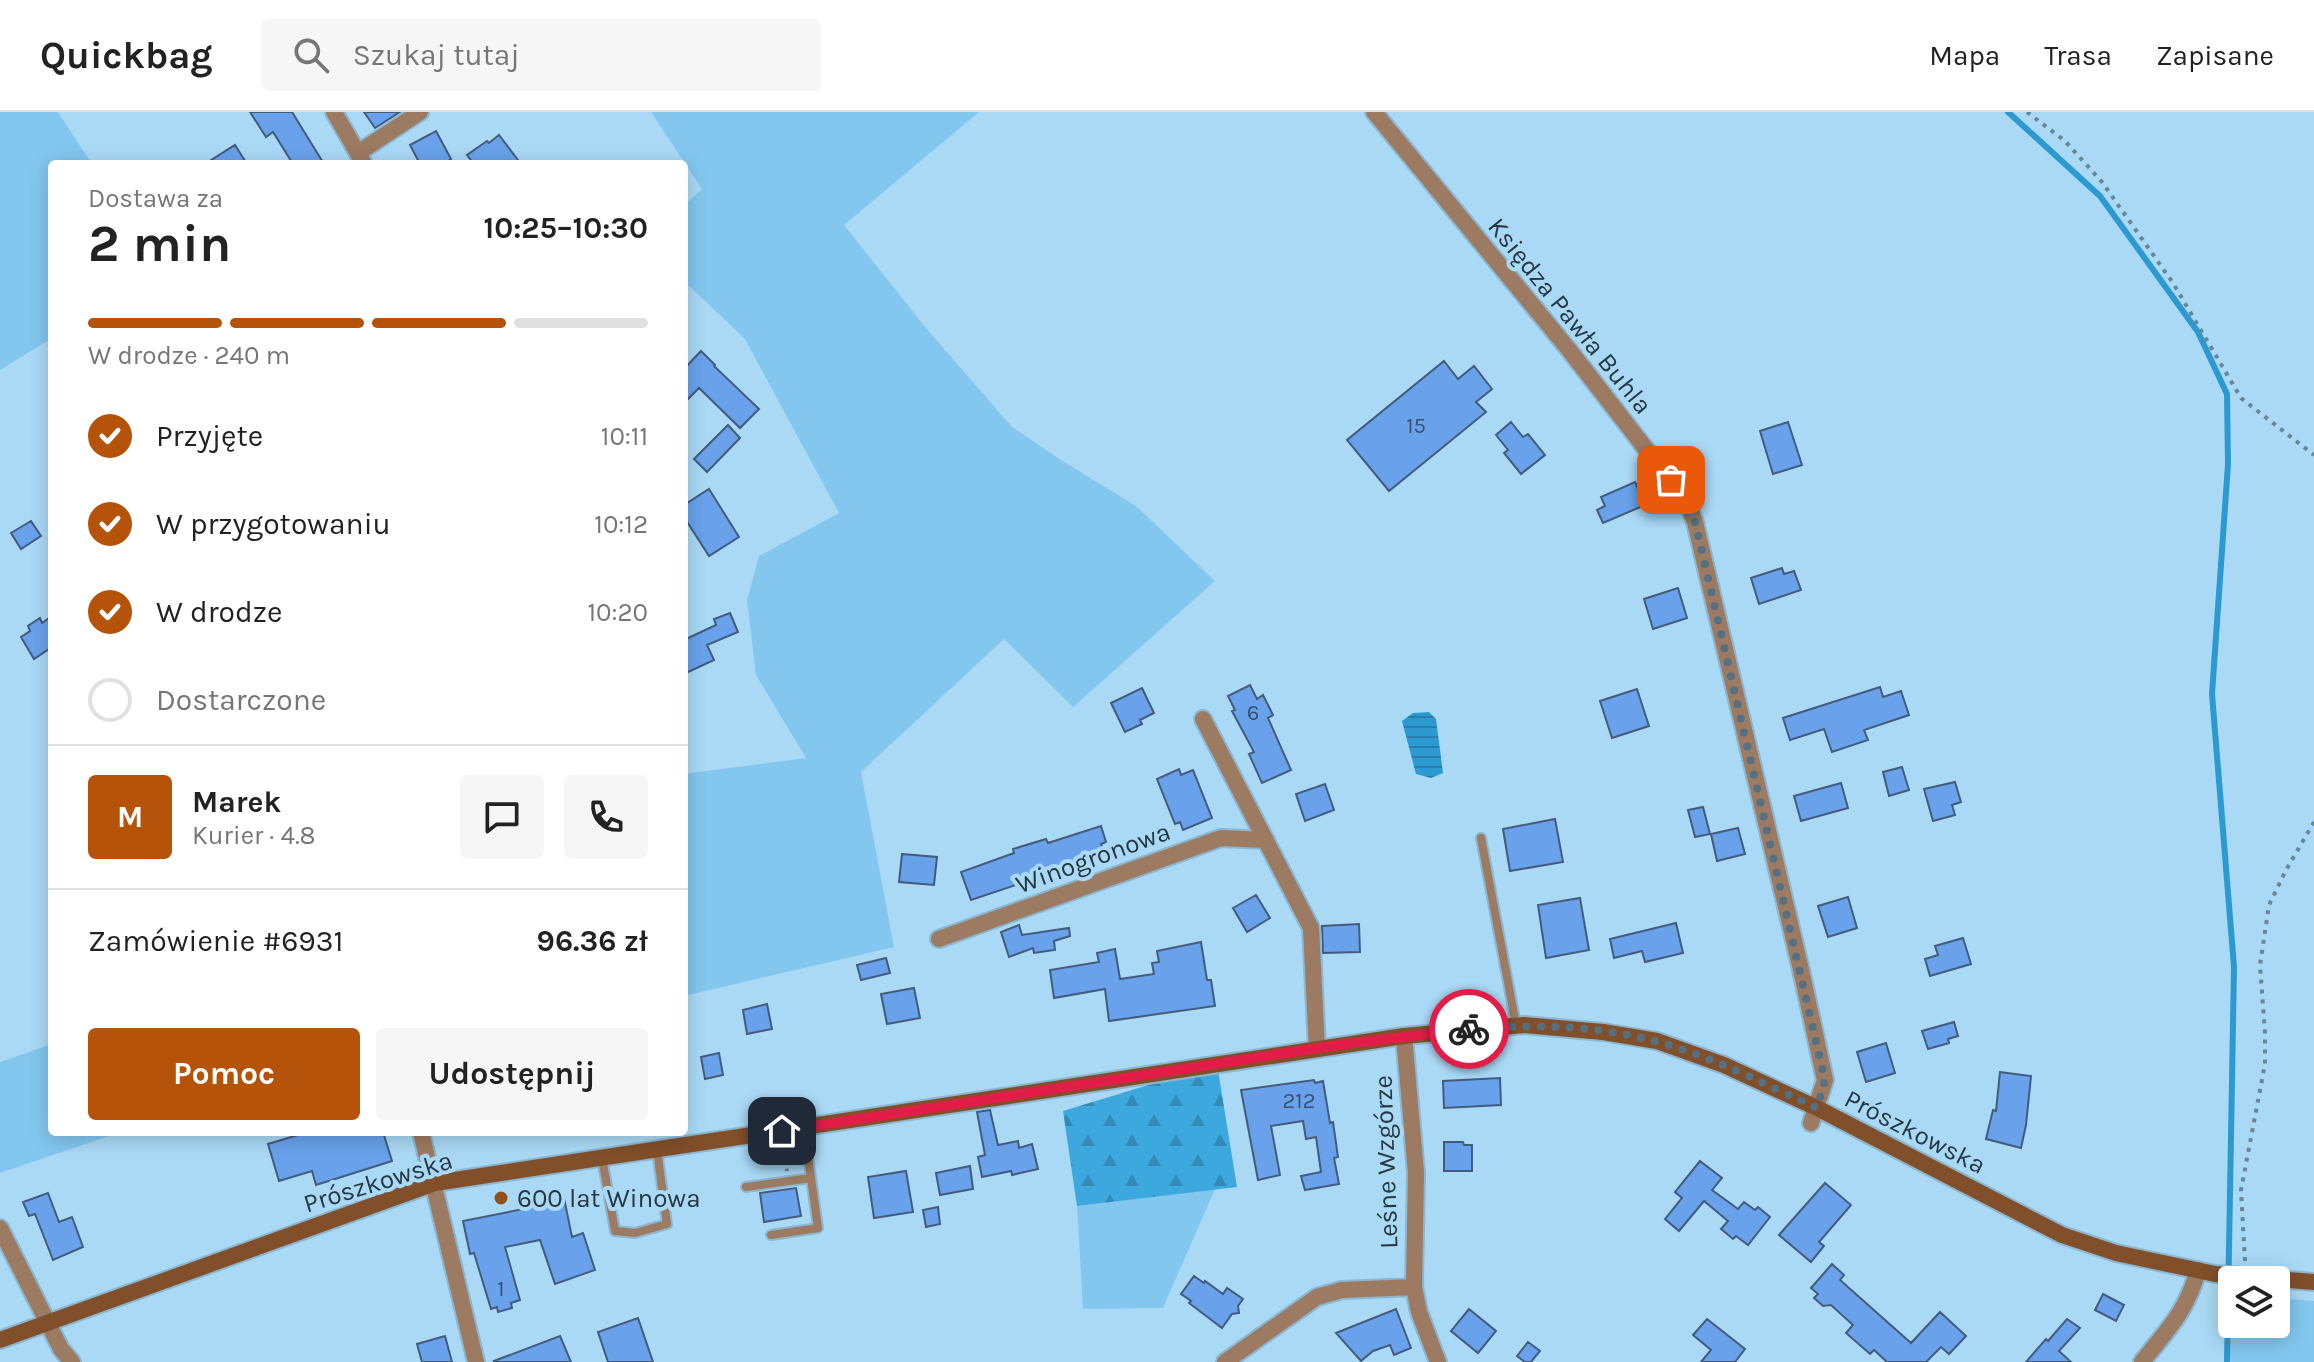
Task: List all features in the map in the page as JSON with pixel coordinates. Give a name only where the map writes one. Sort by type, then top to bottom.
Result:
[{"type":"main road","name":"Prószkowska","points":[[0,1340],[435,1183],[1404,1036],[1516,1025],[1603,1032],[1657,1041],[1724,1065],[1814,1115],[2062,1235],[2116,1253],[2218,1274]]},
{"type":"main road","name":"Prószkowska","points":[[2290,1280],[2314,1282]]},
{"type":"street","points":[[334,112],[361,159],[420,112]]},
{"type":"street","name":"Księdza Pawła Buhla","points":[[1374,112],[1570,351],[1687,502],[1695,522],[1825,1080],[1814,1115]]},
{"type":"street","points":[[1203,719],[1311,928],[1317,1049]]},
{"type":"street","name":"Winogronowa","points":[[939,939],[1221,838],[1266,840]]},
{"type":"street","name":"Leśne Wzgórze","points":[[1404,1036],[1416,1173],[1414,1287],[1419,1312],[1438,1362]]},
{"type":"street","points":[[422,1136],[476,1362]]},
{"type":"street","points":[[0,1228],[46,1322],[72,1362]]},
{"type":"street","points":[[2142,1362],[2184,1309],[2198,1270]]},
{"type":"street","name":"Leśne Wzgórze","points":[[1225,1362],[1317,1297],[1342,1290],[1414,1287]]},
{"type":"lane","points":[[1481,838],[1516,1025]]},
{"type":"lane","points":[[771,1235],[818,1228],[804,1128]]},
{"type":"lane","points":[[602,1158],[615,1231],[635,1233],[667,1224],[657,1150]]},
{"type":"lane","points":[[746,1187],[811,1178]]},
{"type":"path","points":[[2027,112],[2065,141],[2102,182],[2173,283],[2241,398],[2314,455]]},
{"type":"path","points":[[2243,1266],[2241,1190],[2265,1064],[2260,965],[2269,905],[2314,822]]},
{"type":"path","points":[[783,1149],[788,1181]]},
{"type":"shaded area","points":[[0,112],[58,112],[89,160],[48,160],[48,340],[0,370]]},
{"type":"shaded area","points":[[651,112],[979,112],[844,225],[926,328],[1012,427],[1136,506],[1215,581],[1073,707],[1004,639],[861,772],[894,947],[688,995],[688,773],[806,758],[756,675],[747,600],[759,556],[839,513],[745,339],[688,285],[688,201],[702,189],[688,168],[688,160],[683,160]]},
{"type":"shaded area","points":[[1429,712],[1436,719],[1443,773],[1431,778],[1416,774],[1402,721],[1413,713]]},
{"type":"shaded area","points":[[48,1045],[48,1136],[109,1136],[0,1173],[0,1062]]},
{"type":"shaded area","points":[[1215,1189],[1163,1308],[1083,1309],[1077,1206]]},
{"type":"shaded area","points":[[2290,1299],[2314,1301],[2314,1362],[2227,1362],[2227,1338],[2290,1338]]},
{"type":"green space","points":[[1217,1064],[1237,1187],[1077,1206],[1063,1111]]},
{"type":"building","points":[[250,112],[292,112],[322,160],[290,160],[273,132],[266,137]]},
{"type":"building","points":[[364,112],[400,112],[375,128]]},
{"type":"building","points":[[436,131],[451,159],[418,160],[410,145]]},
{"type":"building","points":[[499,135],[518,160],[471,160],[467,155],[487,141],[489,143]]},
{"type":"building","points":[[235,145],[244,160],[211,160]]},
{"type":"building","points":[[701,351],[759,409],[740,428],[699,388],[688,399],[688,365]]},
{"type":"building","points":[[1444,361],[1458,379],[1474,366],[1492,389],[1476,402],[1486,412],[1389,491],[1347,440]]},
{"type":"building","points":[[1511,422],[1523,437],[1528,434],[1545,455],[1521,474],[1504,453],[1508,450],[1496,435]]},
{"type":"building","points":[[1788,422],[1802,465],[1773,474],[1760,431]]},
{"type":"building","points":[[728,425],[740,438],[707,472],[694,459]]},
{"type":"building","points":[[1635,482],[1645,505],[1603,523],[1597,510],[1605,506],[1601,497]]},
{"type":"building","points":[[709,489],[739,537],[709,556],[688,523],[688,502]]},
{"type":"building","points":[[31,521],[41,536],[21,549],[11,533]]},
{"type":"building","points":[[1782,568],[1784,574],[1794,571],[1801,590],[1759,604],[1751,578]]},
{"type":"building","points":[[1678,588],[1687,618],[1653,629],[1644,599]]},
{"type":"building","points":[[730,613],[738,632],[707,645],[714,660],[688,672],[688,638],[716,625],[714,619]]},
{"type":"building","points":[[40,618],[42,623],[48,619],[48,650],[34,659],[21,637],[30,631],[28,626]]},
{"type":"building","points":[[1250,685],[1257,699],[1263,695],[1273,715],[1268,718],[1291,770],[1262,783],[1249,754],[1254,752],[1232,711],[1235,710],[1228,696]]},
{"type":"building","points":[[1880,687],[1883,697],[1901,691],[1909,715],[1864,730],[1868,740],[1832,752],[1824,729],[1790,740],[1783,718]]},
{"type":"building","points":[[1142,688],[1154,713],[1140,720],[1142,724],[1125,732],[1111,703]]},
{"type":"building","points":[[1637,689],[1649,726],[1612,738],[1600,701]]},
{"type":"building","points":[[1902,767],[1909,790],[1889,796],[1883,772]]},
{"type":"building","points":[[1179,769],[1181,775],[1193,770],[1212,818],[1183,830],[1180,822],[1175,824],[1157,779]]},
{"type":"building","points":[[1955,782],[1961,802],[1952,805],[1955,815],[1933,821],[1924,789]]},
{"type":"building","points":[[1841,783],[1848,808],[1801,821],[1794,796]]},
{"type":"building","points":[[1325,784],[1334,810],[1305,821],[1296,794]]},
{"type":"building","points":[[1703,807],[1710,834],[1695,837],[1688,810]]},
{"type":"building","points":[[1555,819],[1563,862],[1510,871],[1503,829]]},
{"type":"building","points":[[1101,826],[1106,842],[1101,844],[1105,855],[971,900],[961,872],[1014,853],[1013,849],[1046,839],[1048,843]]},
{"type":"building","points":[[1738,828],[1745,854],[1717,861],[1711,834]]},
{"type":"building","points":[[902,854],[937,857],[934,885],[899,882]]},
{"type":"building","points":[[1256,895],[1270,918],[1247,932],[1233,908]]},
{"type":"building","points":[[1848,897],[1857,928],[1828,937],[1818,906]]},
{"type":"building","points":[[1580,898],[1589,950],[1546,958],[1538,905]]},
{"type":"building","points":[[1676,923],[1683,953],[1645,962],[1642,951],[1614,958],[1610,939]]},
{"type":"building","points":[[1359,924],[1360,952],[1323,953],[1322,926]]},
{"type":"building","points":[[1019,925],[1022,935],[1069,928],[1070,936],[1054,941],[1055,950],[1034,953],[1033,948],[1009,957],[1001,932]]},
{"type":"building","points":[[1963,938],[1971,964],[1930,976],[1925,959],[1938,955],[1935,946]]},
{"type":"building","points":[[1201,942],[1215,1006],[1109,1021],[1105,989],[1054,998],[1050,970],[1099,962],[1097,953],[1115,949],[1120,979],[1154,974],[1152,963],[1159,962],[1157,951]]},
{"type":"building","points":[[886,958],[890,973],[861,980],[857,965]]},
{"type":"building","points":[[914,988],[920,1018],[887,1024],[881,994]]},
{"type":"building","points":[[767,1004],[772,1029],[747,1034],[743,1010]]},
{"type":"building","points":[[1954,1022],[1958,1036],[1948,1039],[1949,1043],[1928,1049],[1922,1031]]},
{"type":"building","points":[[1886,1043],[1895,1073],[1866,1082],[1857,1052]]},
{"type":"building","points":[[719,1053],[723,1075],[705,1079],[701,1057]]},
{"type":"building","points":[[2000,1072],[2031,1076],[2021,1148],[1986,1139],[1993,1110],[1996,1111]]},
{"type":"building","points":[[1500,1078],[1501,1105],[1444,1108],[1443,1081]]},
{"type":"building","points":[[1314,1080],[1315,1083],[1323,1081],[1330,1123],[1333,1122],[1338,1157],[1334,1158],[1339,1184],[1305,1190],[1301,1176],[1321,1172],[1316,1137],[1306,1139],[1303,1121],[1271,1126],[1280,1175],[1258,1180],[1241,1090]]},
{"type":"building","points":[[990,1110],[998,1145],[1018,1141],[1019,1148],[1032,1144],[1038,1169],[982,1177],[978,1157],[985,1155],[977,1112]]},
{"type":"building","points":[[295,1136],[384,1136],[392,1161],[316,1185],[312,1171],[279,1181],[268,1144]]},
{"type":"building","points":[[1444,1142],[1472,1145],[1472,1171],[1444,1171]]},
{"type":"building","points":[[1700,1161],[1722,1178],[1712,1190],[1738,1209],[1744,1202],[1755,1210],[1758,1207],[1770,1217],[1748,1245],[1736,1236],[1733,1239],[1721,1229],[1728,1221],[1704,1201],[1679,1231],[1665,1219],[1682,1198],[1675,1192]]},
{"type":"building","points":[[970,1166],[973,1189],[940,1195],[936,1173]]},
{"type":"building","points":[[906,1171],[913,1212],[874,1218],[868,1177]]},
{"type":"building","points":[[1825,1183],[1851,1205],[1819,1242],[1824,1246],[1811,1262],[1779,1235]]},
{"type":"building","points":[[796,1188],[801,1216],[764,1222],[760,1193]]},
{"type":"building","points":[[48,1193],[59,1222],[72,1217],[83,1247],[53,1260],[35,1214],[29,1216],[23,1202]]},
{"type":"building","points":[[564,1198],[572,1237],[583,1233],[595,1270],[555,1284],[540,1240],[505,1247],[520,1300],[511,1303],[512,1308],[498,1312],[497,1307],[491,1309],[474,1253],[470,1254],[463,1221],[549,1204],[549,1201]]},
{"type":"building","points":[[938,1207],[940,1224],[926,1227],[923,1210]]},
{"type":"building","points":[[1832,1264],[1844,1275],[1840,1280],[1911,1343],[1940,1312],[1966,1336],[1949,1354],[1941,1347],[1926,1362],[1887,1362],[1874,1350],[1870,1354],[1846,1333],[1853,1325],[1831,1305],[1823,1306],[1814,1298],[1818,1294],[1811,1288]]},
{"type":"building","points":[[1194,1276],[1223,1294],[1227,1288],[1243,1299],[1238,1306],[1239,1313],[1232,1314],[1222,1328],[1181,1294]]},
{"type":"building","points":[[2103,1294],[2124,1305],[2116,1321],[2095,1310]]},
{"type":"building","points":[[1396,1309],[1411,1348],[1394,1355],[1390,1345],[1373,1351],[1361,1361],[1336,1333]]},
{"type":"building","points":[[1469,1309],[1496,1331],[1478,1353],[1451,1331]]},
{"type":"building","points":[[638,1318],[653,1362],[608,1362],[598,1332]]},
{"type":"building","points":[[1707,1319],[1745,1349],[1735,1362],[1701,1362],[1711,1350],[1693,1335]]},
{"type":"building","points":[[2067,1319],[2080,1328],[2059,1351],[2071,1362],[2026,1362],[2046,1339],[2048,1341]]},
{"type":"building","points":[[445,1336],[452,1362],[422,1362],[417,1344]]},
{"type":"building","points":[[560,1336],[571,1362],[494,1361]]},
{"type":"building","points":[[1528,1342],[1540,1351],[1531,1362],[1525,1362],[1517,1356]]},
{"type":"waterway","points":[[2008,112],[2100,196],[2198,332],[2227,394],[2228,464],[2212,694],[2234,967],[2227,1362]]},
{"type":"way so far","points":[[1469,1029],[1524,1025],[1603,1032],[1657,1041],[1724,1065],[1817,1108],[1825,1080],[1801,970],[1695,522],[1687,502],[1671,480]]},
{"type":"place","name":"600 lat Winowa","points":[[501,1198]]},
{"type":"route","points":[[782,1131],[1338,1045],[1469,1029]]}]
